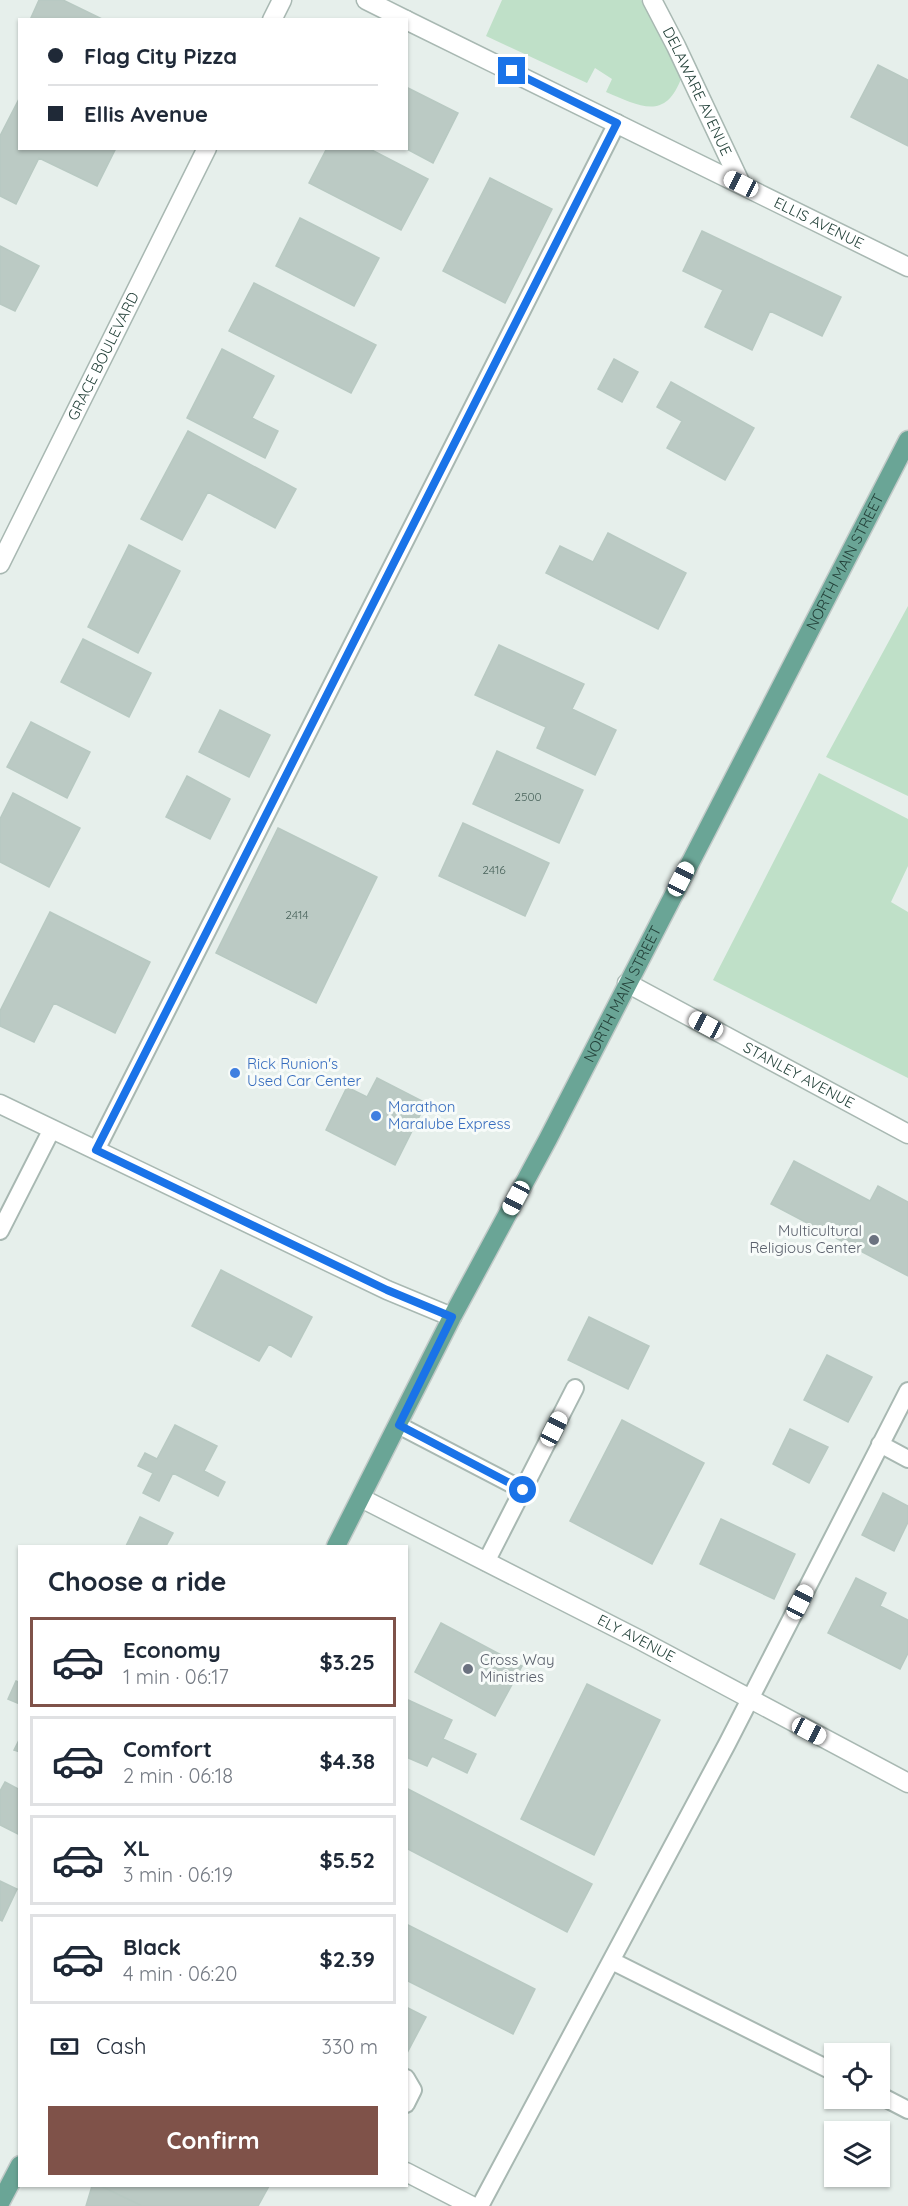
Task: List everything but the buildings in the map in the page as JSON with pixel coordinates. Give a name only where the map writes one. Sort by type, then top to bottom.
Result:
[{"type":"main road","name":"NORTH MAIN STREET","points":[[337,1545],[452,1317],[548,1138],[627,983],[902,467],[908,440]]},
{"type":"main road","points":[[0,2203],[18,2169]]},
{"type":"street","points":[[273,18],[282,0]]},
{"type":"street","name":"ELLIS AVENUE","points":[[366,0],[402,18]]},
{"type":"street","name":"DELAWARE AVENUE","points":[[652,0],[741,184]]},
{"type":"street","name":"ELLIS AVENUE","points":[[408,21],[908,267]]},
{"type":"street","name":"GRACE BOULEVARD","points":[[0,564],[206,150]]},
{"type":"street","name":"STANLEY AVENUE","points":[[627,983],[908,1134]]},
{"type":"street","points":[[0,1104],[387,1290],[452,1317]]},
{"type":"street","name":"ELY AVENUE","points":[[361,1498],[638,1639],[908,1783]]},
{"type":"street","points":[[408,2173],[472,2206]]},
{"type":"lane","points":[[96,1150],[617,123]]},
{"type":"lane","points":[[0,1231],[52,1129]]},
{"type":"lane","points":[[486,1562],[575,1388]]},
{"type":"lane","points":[[480,2206],[750,1700],[908,1391]]},
{"type":"lane","points":[[399,1425],[523,1490]]},
{"type":"lane","points":[[880,1444],[908,1459]]},
{"type":"lane","points":[[612,1961],[824,2067]]},
{"type":"lane","points":[[408,2081],[413,2090],[408,2100]]},
{"type":"lane","points":[[890,2101],[908,2110]]},
{"type":"green space","points":[[502,0],[641,0],[682,76],[676,90],[668,100],[660,105],[641,105],[630,102],[606,92],[612,79],[595,68],[587,83],[486,36]]},
{"type":"green space","points":[[908,606],[908,796],[826,757]]},
{"type":"green space","points":[[819,773],[908,819],[908,866],[891,902],[908,912],[908,1078],[713,980]]},
{"type":"place","name":"Rick Runion's Used Car Center","points":[[235,1073]]},
{"type":"place","name":"Marathon Maralube Express","points":[[376,1116]]},
{"type":"place","name":"Multicultural Religious Center","points":[[874,1240]]},
{"type":"place","name":"Cross Way Ministries","points":[[468,1669]]},
{"type":"route","points":[[512,71],[617,123],[96,1150],[387,1290],[452,1317],[399,1425],[523,1490]]}]
